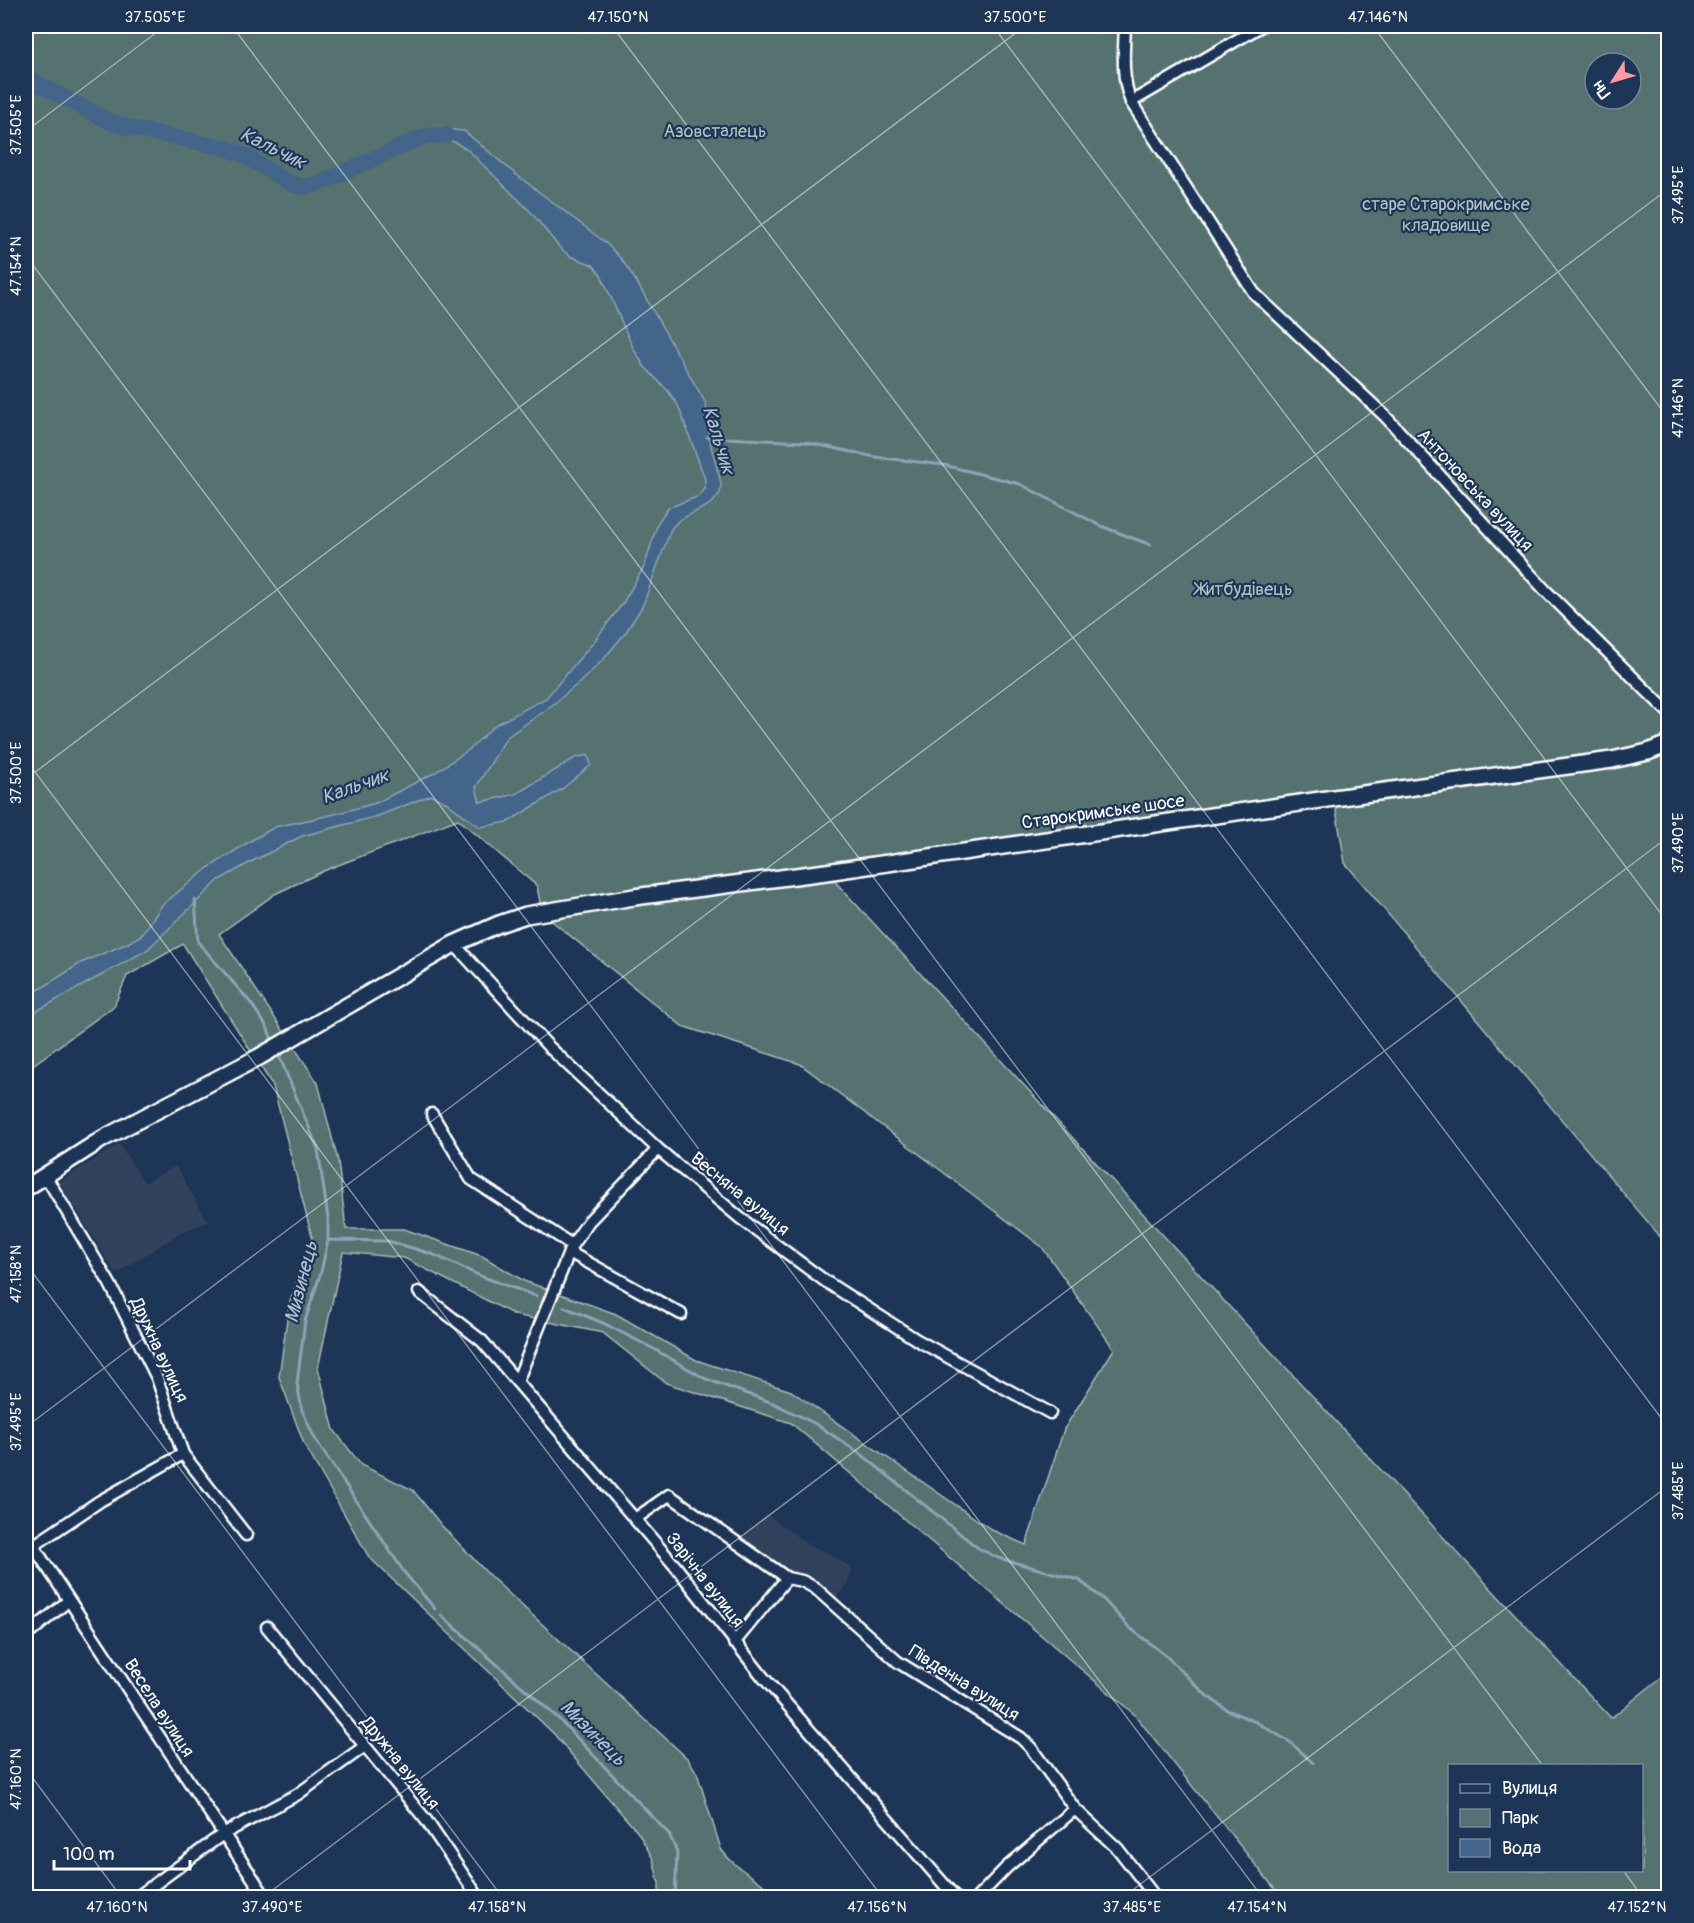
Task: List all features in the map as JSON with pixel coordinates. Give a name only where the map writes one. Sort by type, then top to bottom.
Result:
[{"type":"street","name":"Антоновська вулиця","points":[[1125,26],[1125,89],[1131,102],[1254,293],[1385,416],[1545,590],[1668,712]]},
{"type":"street","points":[[1131,102],[1261,26]]},
{"type":"street","name":"Старокримське шосе","points":[[26,1187],[104,1138],[290,1040],[454,944],[526,915],[634,897],[850,869],[1612,760],[1647,752],[1668,744]]},
{"type":"street","name":"Весняна вулиця","points":[[454,944],[548,1046],[658,1149],[741,1218],[825,1281],[917,1340],[1050,1413]]},
{"type":"street","points":[[432,1114],[471,1179],[570,1249],[681,1314]]},
{"type":"street","points":[[517,1382],[570,1249],[590,1221],[658,1149]]},
{"type":"street","name":"Дружна вулиця","points":[[45,1174],[110,1284],[134,1332],[165,1396],[183,1454],[246,1535]]},
{"type":"street","name":"Зарічна вулиця","points":[[419,1292],[482,1341],[676,1567],[734,1643],[956,1898]]},
{"type":"street","points":[[33,1546],[100,1501],[183,1454]]},
{"type":"street","name":"Південна вулиця","points":[[635,1520],[669,1495],[787,1578],[802,1581],[814,1588],[904,1666],[1021,1738],[1075,1809],[1118,1850],[1156,1898]]},
{"type":"street","name":"Весела вулиця","points":[[26,1535],[266,1898]]},
{"type":"street","points":[[734,1643],[787,1578]]},
{"type":"street","points":[[26,1635],[68,1601]]},
{"type":"street","name":"Дружна вулиця","points":[[267,1627],[426,1820],[479,1898]]},
{"type":"street","points":[[136,1898],[223,1834],[298,1794],[365,1746]]},
{"type":"street","points":[[977,1898],[1007,1867],[1075,1809]]},
{"type":"shaded area","points":[[119,1144],[145,1183],[176,1166],[208,1222],[181,1232],[116,1274],[59,1182]]},
{"type":"shaded area","points":[[766,1514],[813,1548],[825,1551],[850,1567],[851,1574],[848,1582],[835,1599],[807,1577],[784,1571],[742,1538]]},
{"type":"green space","points":[[26,26],[1668,26],[1668,1246],[1345,863],[1334,798],[827,873],[1611,1718],[1668,1672],[1668,1897],[1276,1897],[1279,1894],[1135,1715],[791,1423],[666,1383],[603,1333],[515,1315],[404,1258],[343,1252],[318,1368],[334,1430],[361,1465],[413,1490],[442,1526],[490,1576],[688,1759],[697,1773],[721,1849],[733,1863],[777,1897],[659,1897],[659,1883],[653,1859],[639,1834],[553,1733],[369,1557],[304,1444],[279,1377],[289,1305],[312,1237],[273,1086],[183,944],[127,976],[114,1006],[26,1070]],"holes":[[[458,819],[537,886],[542,913],[682,1026],[800,1064],[1042,1247],[1114,1349],[1064,1429],[1026,1545],[992,1530],[791,1391],[696,1360],[616,1314],[524,1281],[482,1256],[404,1229],[346,1229],[338,1161],[318,1083],[219,934],[275,894],[328,869]]]},
{"type":"water","points":[[451,130],[464,131],[518,176],[606,243],[622,260],[706,404],[711,446],[721,483],[720,493],[714,501],[679,520],[671,529],[643,605],[626,632],[602,661],[546,710],[507,737],[476,787],[480,802],[516,794],[575,758],[588,755],[591,765],[562,789],[508,822],[480,827],[447,803],[431,795],[378,816],[302,836],[219,880],[147,950],[26,1017],[26,998],[81,963],[143,934],[162,905],[208,868],[252,840],[275,827],[376,803],[434,773],[470,749],[495,725],[546,698],[623,603],[645,565],[658,522],[668,508],[699,496],[705,489],[705,479],[678,405],[644,366],[633,348],[601,275],[593,265],[570,256],[560,248],[530,211],[469,151],[455,142],[425,136]]},
{"type":"waterway","name":"Кальчик","points":[[26,77],[110,122],[226,148],[246,156],[291,184],[304,187],[317,184],[425,136],[446,135]]},
{"type":"waterway","points":[[707,437],[805,442],[875,457],[944,465],[1020,484],[1101,526],[1151,545]]},
{"type":"waterway","name":"Мизинець","points":[[195,900],[198,942],[250,1002],[267,1027],[273,1042]]},
{"type":"waterway","name":"Мизинець","points":[[277,1051],[318,1149],[328,1218],[328,1240],[321,1272],[305,1321],[297,1383],[302,1410],[315,1439],[404,1572],[435,1609]]},
{"type":"waterway","points":[[329,1240],[388,1241],[432,1254],[483,1277],[536,1296]]},
{"type":"waterway","points":[[564,1307],[603,1323],[706,1379],[773,1403],[814,1423],[861,1454],[978,1548],[998,1558],[1079,1580],[1103,1599],[1130,1628],[1166,1656],[1207,1696],[1227,1710],[1256,1722],[1290,1742],[1313,1763]]},
{"type":"waterway","name":"Мизинець","points":[[441,1615],[559,1719],[669,1834],[677,1852],[675,1898]]},
{"type":"waterway","name":"Мизинець","points":[[730,1898],[744,1893],[758,1898]]},
{"type":"park label","name":"Азовсталець","points":[[715,131]]},
{"type":"park label","name":"старе Старокримське кладовище","points":[[1446,214]]},
{"type":"park label","name":"Житбудівець","points":[[1244,589]]}]
